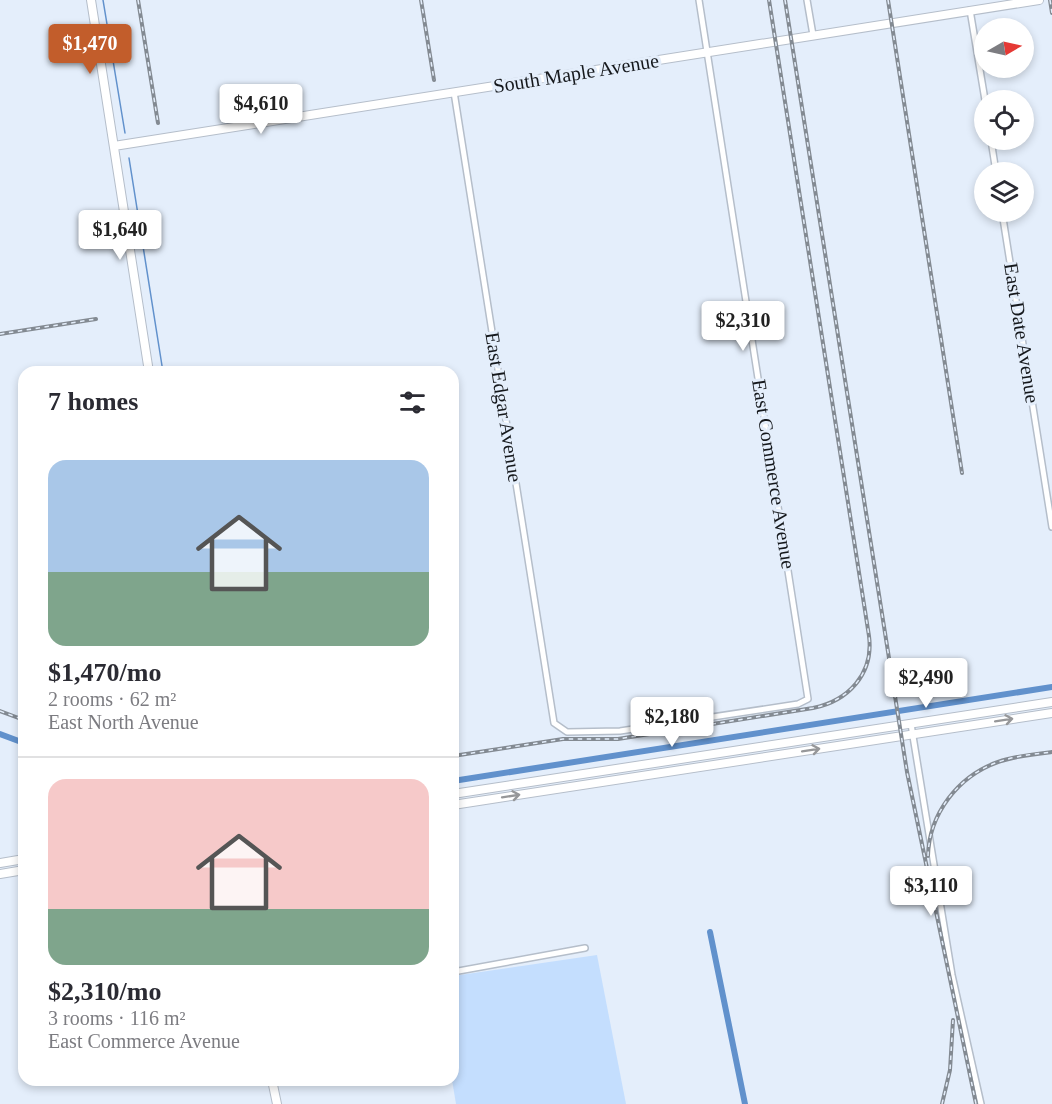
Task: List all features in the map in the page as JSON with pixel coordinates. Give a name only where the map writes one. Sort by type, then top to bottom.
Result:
[{"type":"street","points":[[91,0],[148,366]]},
{"type":"street","name":"East Commerce Avenue","points":[[554,723],[567,732],[620,731],[798,704],[808,699],[699,0]]},
{"type":"street","points":[[807,0],[813,35]]},
{"type":"street","name":"South Maple Avenue","points":[[114,146],[1039,0]]},
{"type":"street","points":[[970,10],[983,90]]},
{"type":"street","name":"East Edgar Avenue","points":[[454,92],[554,723]]},
{"type":"street","name":"East Date Avenue","points":[[1004,222],[1052,526]]},
{"type":"street","points":[[459,793],[1052,702]]},
{"type":"street","points":[[459,804],[1052,712]]},
{"type":"street","points":[[911,724],[952,975],[981,1104]]},
{"type":"street","points":[[562,778],[564,788]]},
{"type":"street","points":[[0,863],[18,860]]},
{"type":"street","points":[[0,874],[18,871]]},
{"type":"street","points":[[459,971],[585,948]]},
{"type":"street","points":[[273,1086],[277,1104]]},
{"type":"shaded area","points":[[597,955],[626,1104],[456,1104],[453,1086],[459,1086],[459,975]]},
{"type":"waterway","points":[[103,0],[125,133]]},
{"type":"waterway","points":[[129,158],[162,366]]},
{"type":"waterway","points":[[459,780],[1052,687]]},
{"type":"waterway","points":[[0,734],[18,741]]},
{"type":"waterway","points":[[710,932],[745,1104]]},
{"type":"railway","points":[[138,0],[158,123]]},
{"type":"railway","points":[[421,0],[434,80]]},
{"type":"railway","points":[[459,755],[563,739],[618,739],[813,708],[837,699],[856,684],[863,674],[869,650],[869,636],[769,0]]},
{"type":"railway","points":[[785,0],[907,772],[976,1104]]},
{"type":"railway","points":[[888,0],[962,473]]},
{"type":"railway","points":[[1050,0],[1052,13]]},
{"type":"railway","points":[[0,334],[96,319]]},
{"type":"railway","points":[[0,711],[18,718]]},
{"type":"railway","points":[[928,856],[930,840],[940,811],[948,798],[970,777],[1004,760],[1052,752]]},
{"type":"railway","points":[[942,1104],[950,1070],[953,1020]]}]
